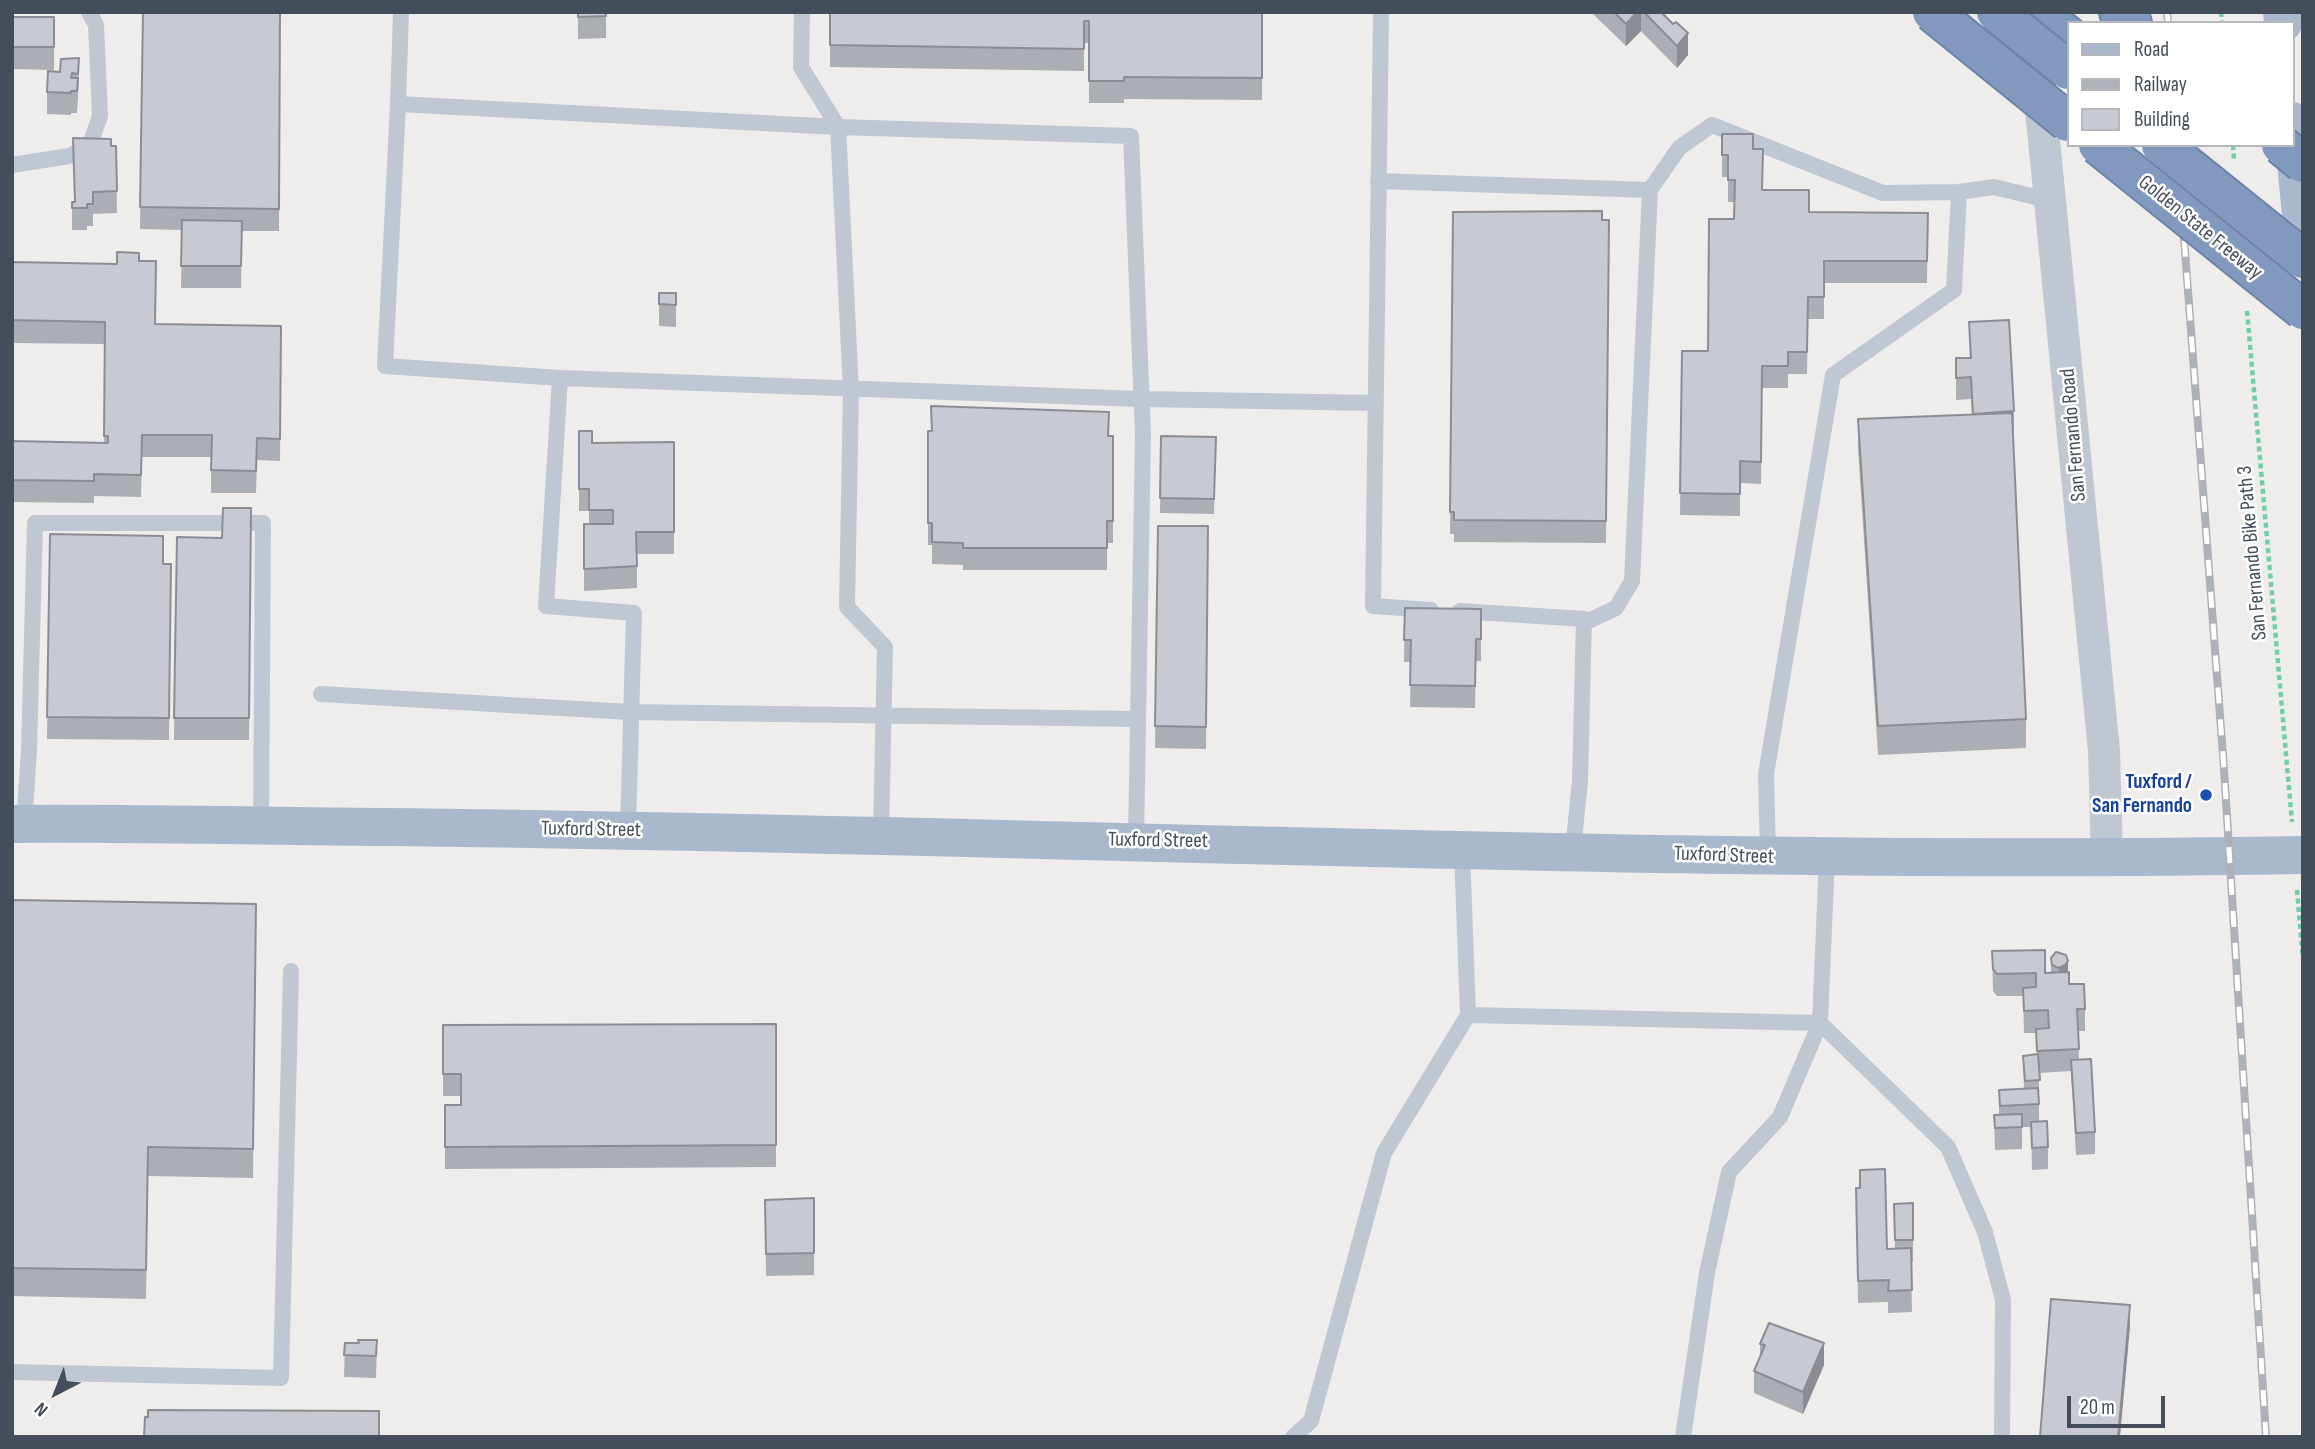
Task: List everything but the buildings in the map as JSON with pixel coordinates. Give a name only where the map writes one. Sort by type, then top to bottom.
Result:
[{"type":"highway","points":[[1932,12],[2066,120]]},
{"type":"highway","points":[[1996,12],[2066,68]]},
{"type":"highway","points":[[2038,12],[2066,34]]},
{"type":"highway","name":"Golden State Freeway","points":[[2100,147],[2303,310]]},
{"type":"highway","points":[[2163,147],[2303,259]]},
{"type":"highway","points":[[2206,147],[2303,225]]},
{"type":"highway","points":[[2283,147],[2303,163]]},
{"type":"main road","points":[[2294,142],[2303,236]]},
{"type":"main road","name":"Tuxford Street","points":[[18,824],[881,834],[1573,850],[1768,858],[2299,855]]},
{"type":"street","name":"San Fernando Road","points":[[2031,12],[2052,201],[2104,751],[2107,858]]},
{"type":"lane","points":[[12,165],[69,156],[90,145],[100,117],[96,25],[89,12]]},
{"type":"lane","points":[[401,12],[385,366],[560,378],[851,390],[1141,399],[1376,402]]},
{"type":"lane","points":[[802,12],[801,68],[838,127],[851,390],[847,607],[885,647],[881,834]]},
{"type":"lane","points":[[1381,12],[1373,606],[1584,619],[1580,781],[1573,850]]},
{"type":"lane","points":[[398,104],[838,127],[1131,136],[1141,399],[1136,840]]},
{"type":"lane","points":[[1584,623],[1616,608],[1632,581],[1650,190],[1679,148],[1712,125],[1882,193],[1959,192],[1994,187],[2052,201]]},
{"type":"lane","points":[[1378,181],[1650,190]]},
{"type":"lane","points":[[1768,858],[1766,774],[1833,375],[1954,290],[1959,192]]},
{"type":"lane","points":[[560,378],[546,606],[634,613],[629,712],[628,830]]},
{"type":"lane","points":[[18,824],[29,751],[35,523],[263,523],[261,826]]},
{"type":"lane","points":[[321,694],[629,712],[1138,719]]},
{"type":"lane","points":[[1293,1437],[1311,1421],[1384,1153],[1468,1015],[1462,849]]},
{"type":"lane","points":[[1683,1437],[1707,1273],[1729,1171],[1780,1117],[1821,1023],[1827,857]]},
{"type":"lane","points":[[12,1372],[281,1378],[291,971]]},
{"type":"lane","points":[[1468,1015],[1821,1023],[1948,1147],[1969,1195],[1985,1232],[2003,1300],[2002,1437]]},
{"type":"path","points":[[2233,147],[2235,173]]},
{"type":"path","name":"San Fernando Bike Path 3","points":[[2246,298],[2299,855],[2303,959]]},
{"type":"railway","points":[[2167,12],[2168,21]]},
{"type":"railway","points":[[2177,147],[2224,769],[2266,1437]]},
{"type":"place","name":"Tuxford / San Fernando","points":[[2206,795]]}]
